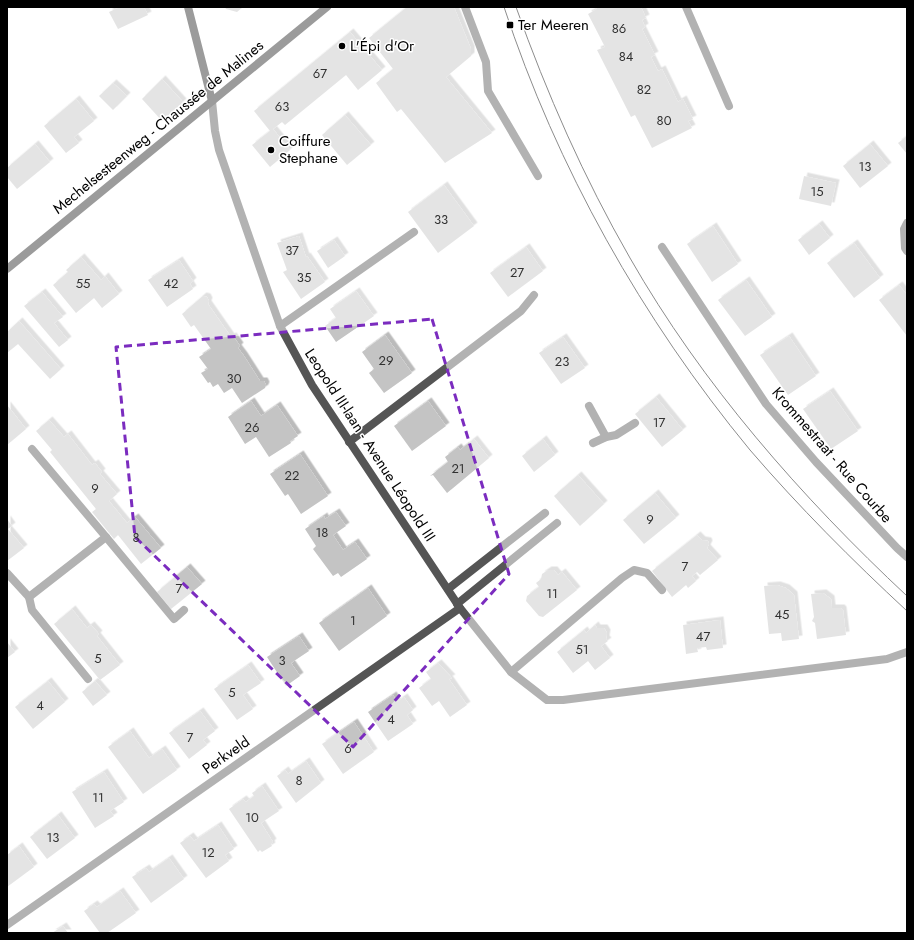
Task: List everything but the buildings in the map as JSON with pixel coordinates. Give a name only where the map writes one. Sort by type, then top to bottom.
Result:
[{"type":"main road","name":"Leopold III-laan - Avenue Léopold III","points":[[188,7],[212,101]]},
{"type":"main road","name":"Mechelsesteenweg - Chaussée de Malines","points":[[7,269],[327,7]]},
{"type":"street","points":[[465,7],[486,62],[488,91],[538,176]]},
{"type":"street","points":[[686,7],[729,106]]},
{"type":"street","name":"Leopold III-laan - Avenue Léopold III","points":[[212,101],[215,131],[219,150],[280,326],[312,385],[349,442],[459,606],[511,672],[547,700],[563,700],[887,659],[907,652]]},
{"type":"street","points":[[907,223],[904,229],[905,248],[907,251]]},
{"type":"street","points":[[280,326],[414,232]]},
{"type":"street","name":"Krommestraat - Rue Courbe","points":[[662,247],[766,404],[816,462],[907,557]]},
{"type":"street","points":[[349,442],[522,311],[534,295]]},
{"type":"street","points":[[588,406],[606,437]]},
{"type":"street","points":[[593,443],[606,437],[616,435],[635,423]]},
{"type":"street","points":[[32,449],[174,619],[184,610]]},
{"type":"street","points":[[448,589],[545,513]]},
{"type":"street","name":"Perkveld","points":[[7,925],[459,606],[557,523]]},
{"type":"street","points":[[29,597],[106,537]]},
{"type":"street","points":[[511,672],[622,578],[634,570],[647,573],[662,590]]},
{"type":"street","points":[[7,573],[29,597],[32,610],[88,679]]},
{"type":"highlighted area","points":[[432,319],[509,574],[353,747],[135,537],[116,347]]},
{"type":"tram line","points":[[504,7],[525,67],[550,126],[577,183],[606,240],[673,348],[750,450],[787,492],[826,533],[907,611]]},
{"type":"tram line","points":[[516,7],[540,72],[567,135],[613,228],[658,305],[721,394],[756,437],[829,519],[907,596]]},
{"type":"place","name":"Ter Meeren","points":[[510,25]]},
{"type":"place","name":"L'Épi d'Or","points":[[342,46]]},
{"type":"place","name":"Coiffure Stephane","points":[[271,150]]}]
